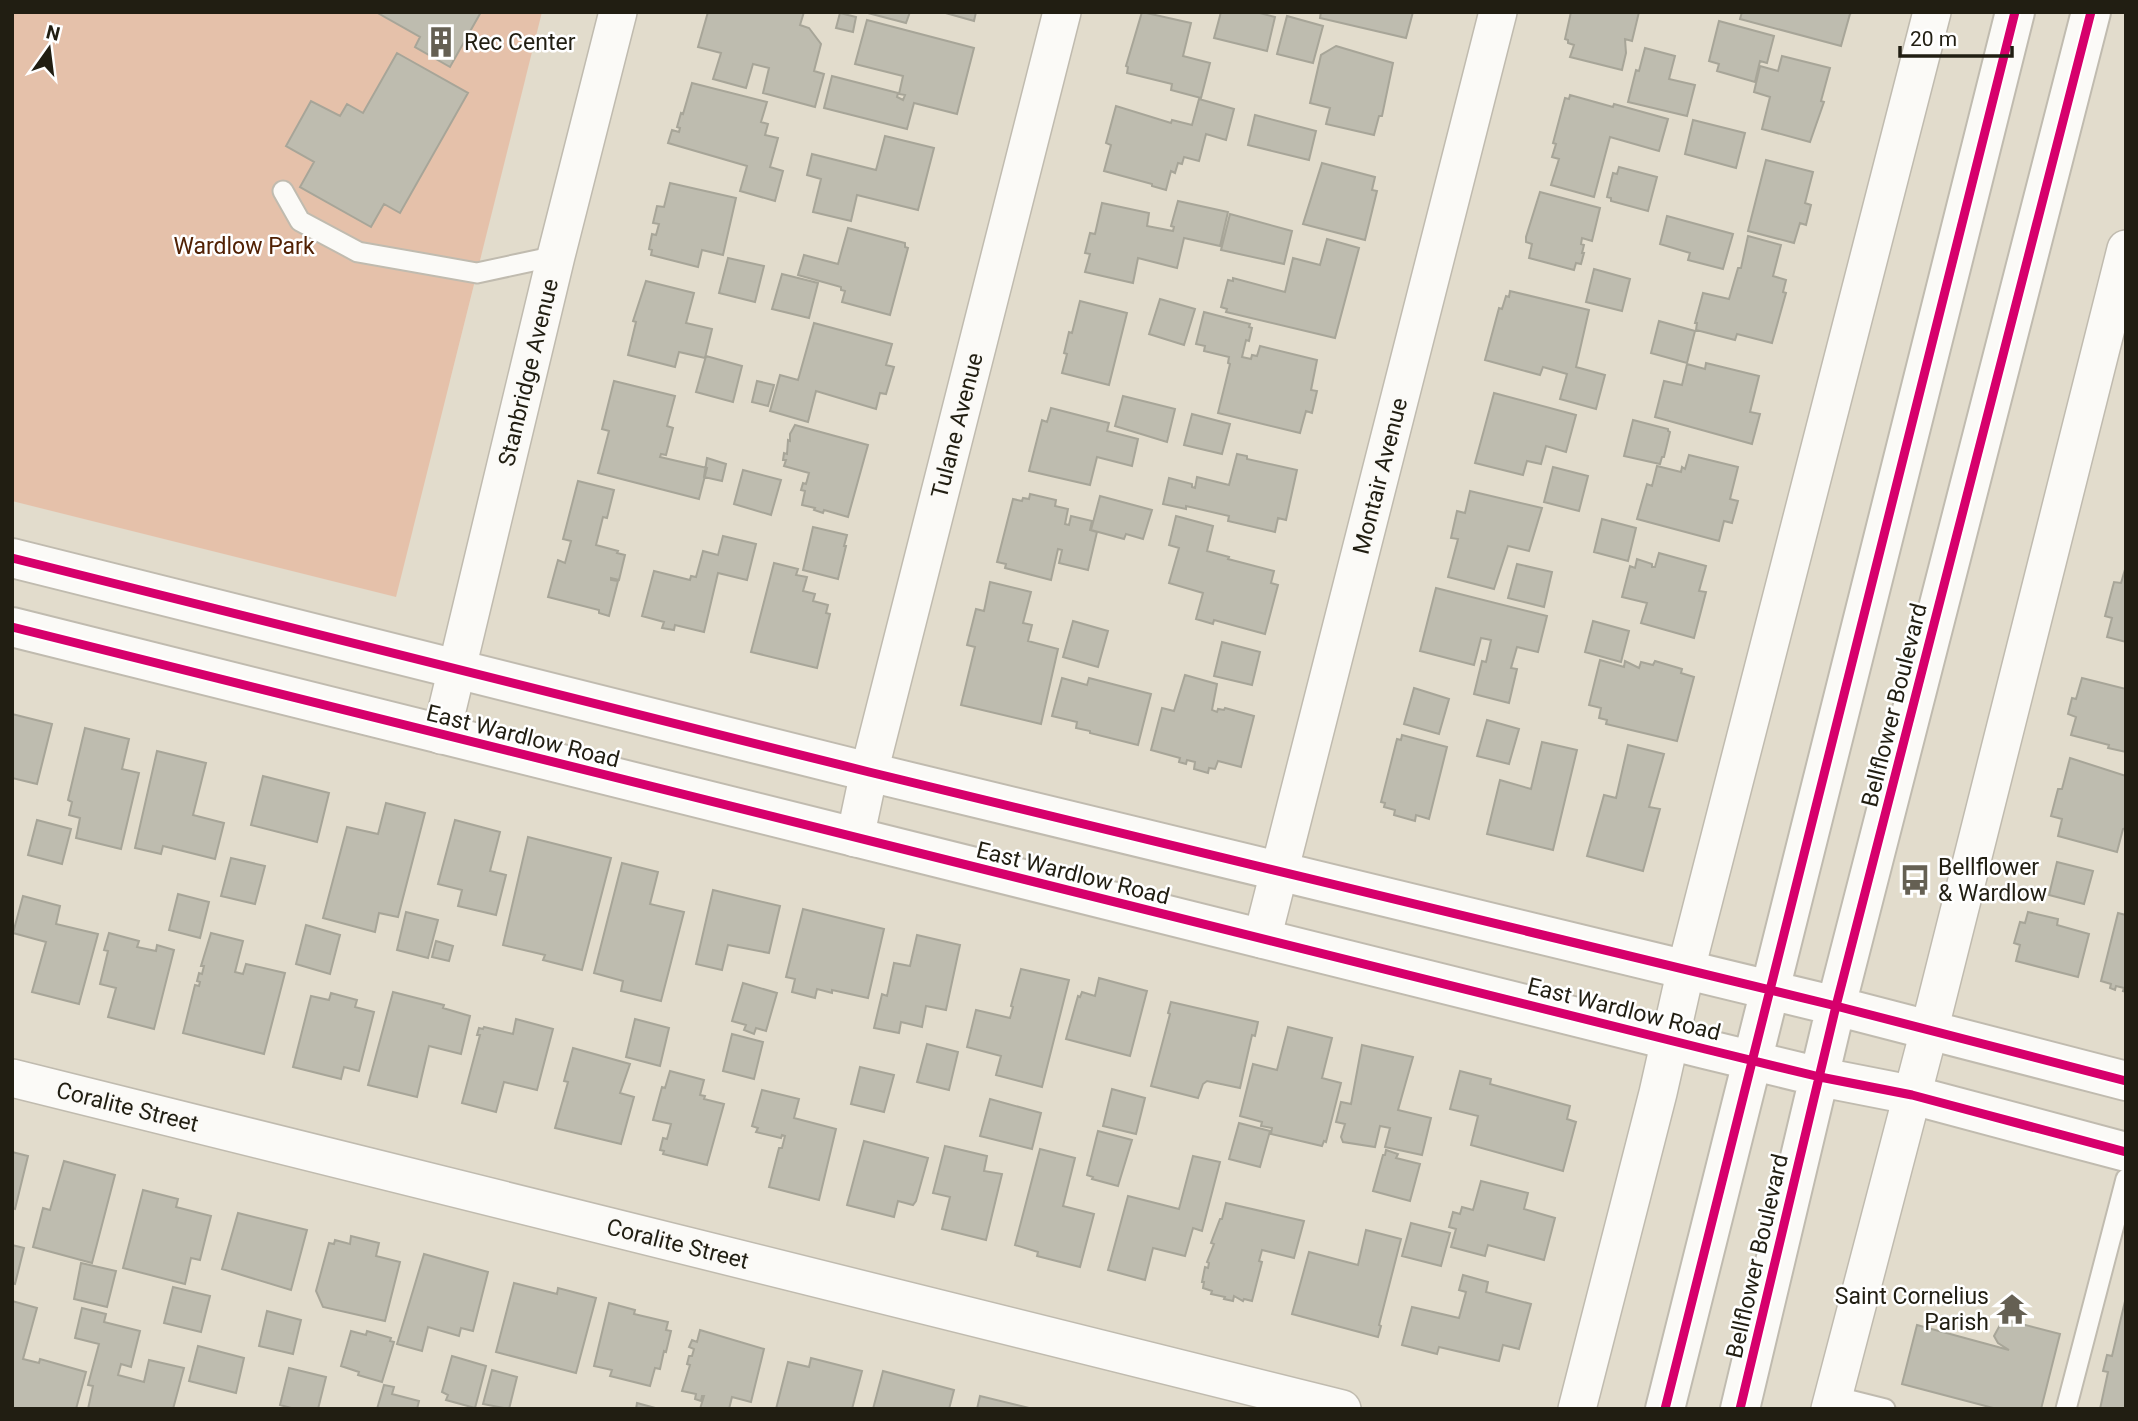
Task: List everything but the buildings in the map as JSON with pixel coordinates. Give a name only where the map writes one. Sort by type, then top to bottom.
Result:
[{"type":"main road","points":[[1665,1409],[2015,12]]},
{"type":"main road","name":"Bellflower Boulevard","points":[[1740,1409],[1836,1006],[2091,12]]},
{"type":"main road","name":"East Wardlow Road","points":[[12,558],[457,671],[1836,1006],[2126,1081]]},
{"type":"main road","name":"East Wardlow Road","points":[[12,627],[1820,1077],[1912,1095],[2126,1152]]},
{"type":"street","name":"Stanbridge Avenue","points":[[441,735],[556,256],[618,12]]},
{"type":"street","name":"Tulane Avenue","points":[[855,838],[869,772],[1062,12]]},
{"type":"street","name":"Montair Avenue","points":[[1262,939],[1498,12]]},
{"type":"street","points":[[1577,1409],[1671,1040],[1686,969],[1932,12]]},
{"type":"street","points":[[1832,1402],[1929,1031],[2126,249]]},
{"type":"street","name":"Coralite Street","points":[[12,1078],[1342,1409]]},
{"type":"lane","points":[[283,191],[300,221],[358,252],[477,273],[556,256]]},
{"type":"lane","points":[[2066,1409],[2126,1180]]},
{"type":"lane","points":[[1832,1402],[1885,1409]]},
{"type":"green space","name":"Wardlow Park","points":[[12,12],[542,12],[396,597],[12,501]]},
{"type":"cycle path","points":[[1665,1409],[2015,12]]},
{"type":"cycle path","points":[[1740,1409],[1836,1006],[2091,12]]},
{"type":"cycle path","points":[[12,558],[869,772],[1836,1006],[2126,1081]]},
{"type":"cycle path","points":[[12,627],[1705,1049],[1820,1077],[1912,1095],[2126,1152]]},
{"type":"place","name":"Rec Center","points":[[441,42]]},
{"type":"place","name":"Bellflower & Wardlow","points":[[1915,880]]},
{"type":"place","name":"Saint Cornelius Parish","points":[[2012,1309]]}]
